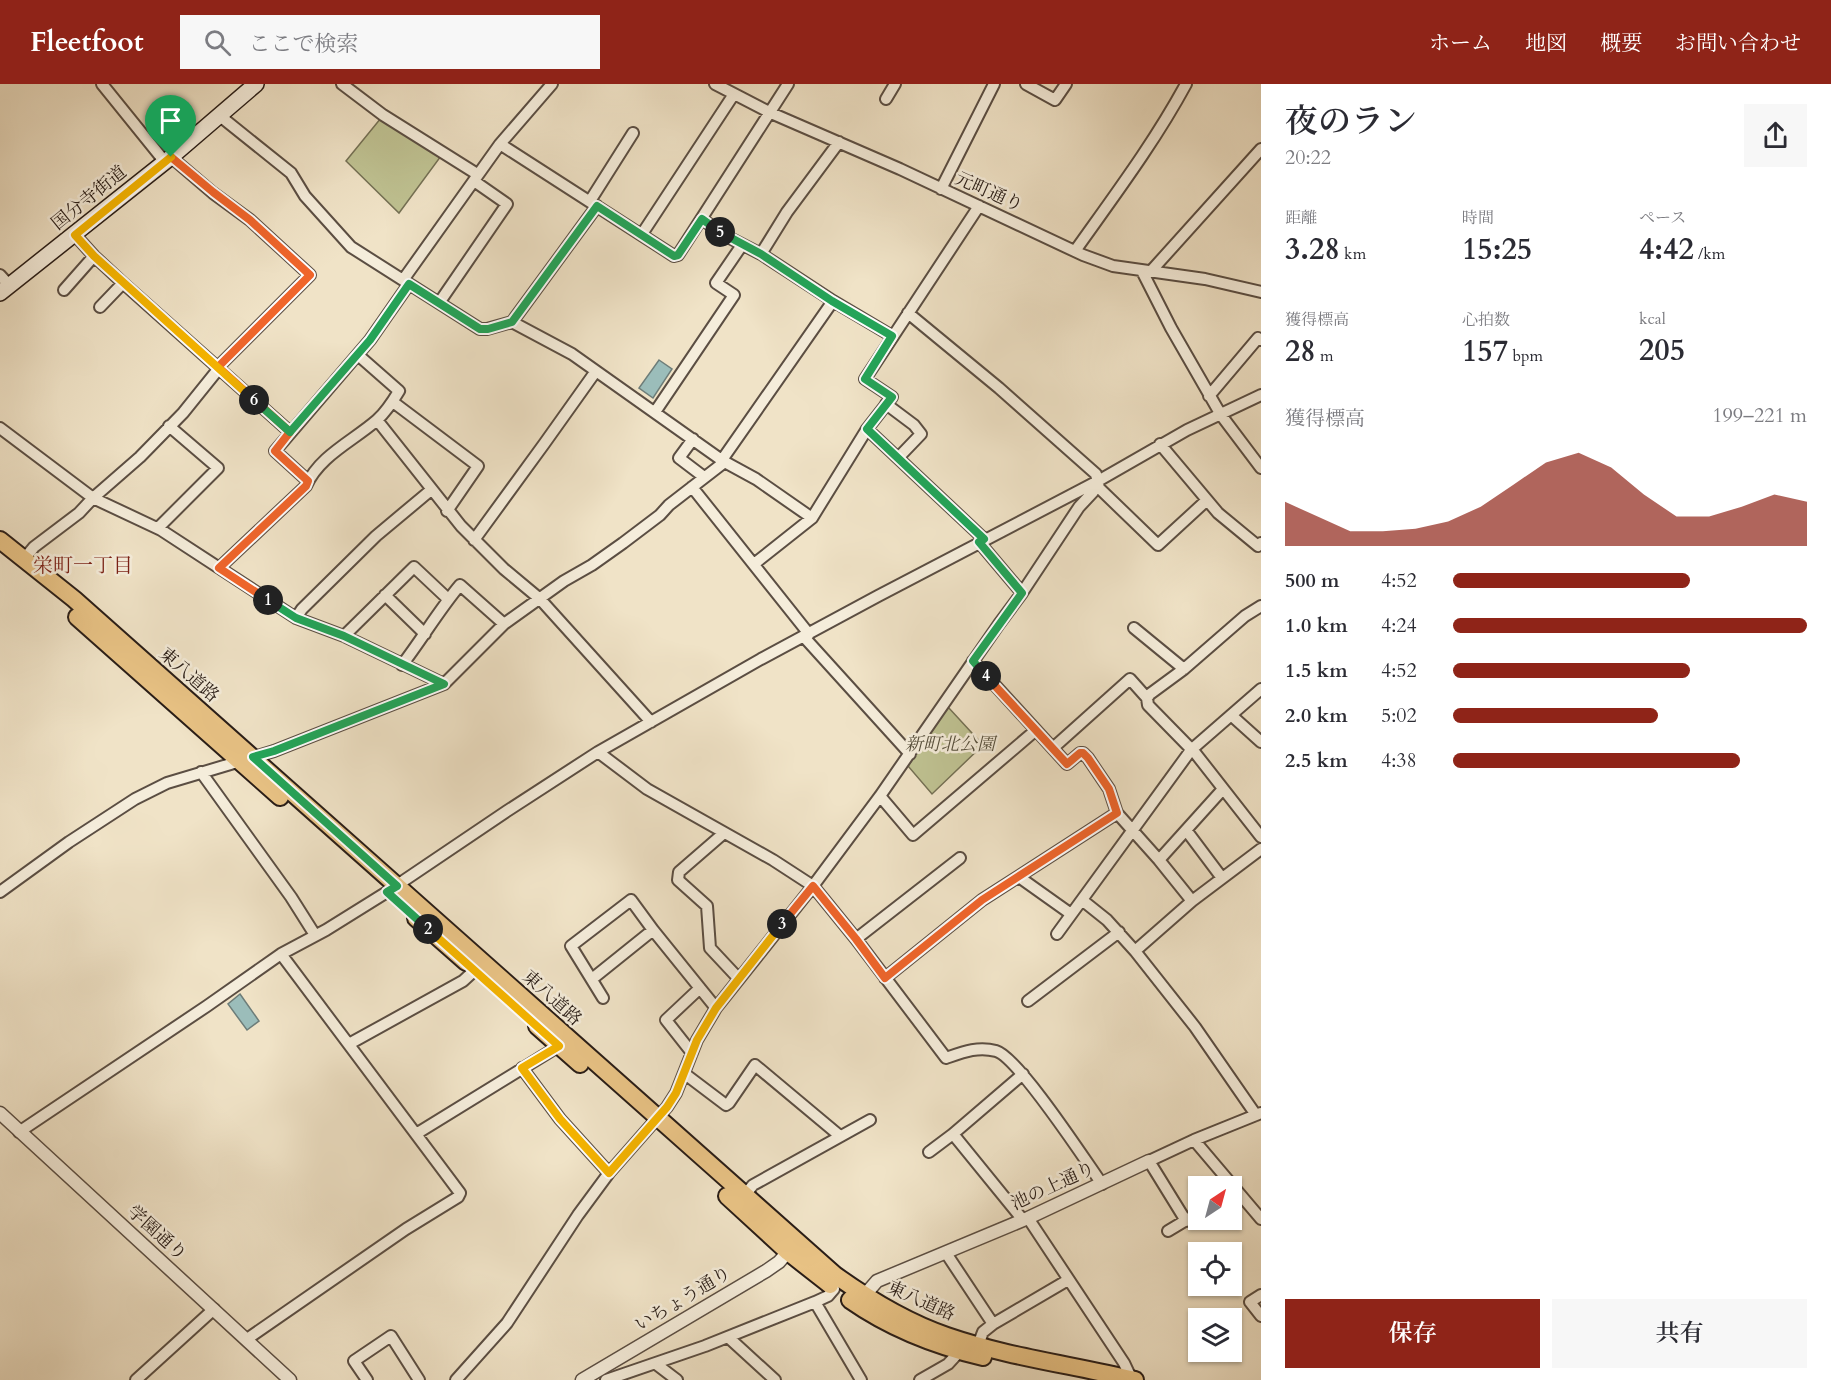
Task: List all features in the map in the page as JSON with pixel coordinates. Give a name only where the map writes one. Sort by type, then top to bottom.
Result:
[{"type":"main road","name":"国分寺街道","points":[[3,285],[75,235],[256,84]]},
{"type":"main road","name":"東八道路","points":[[0,540],[25,558],[70,603],[655,1122],[792,1247],[864,1296],[911,1321],[947,1336],[1132,1380]]},
{"type":"main road","name":"東八道路","points":[[0,554],[70,603]]},
{"type":"main road","name":"東八道路","points":[[392,889],[475,970],[559,1046],[744,1196],[834,1289],[893,1325],[931,1342],[959,1352],[1081,1380]]},
{"type":"street","points":[[25,558],[34,547],[79,513],[140,457],[199,394],[218,367],[310,275],[250,220],[168,159],[102,84]]},
{"type":"street","points":[[342,84],[382,115],[476,177],[507,204],[439,303]]},
{"type":"street","points":[[308,481],[275,451],[358,355],[476,177],[500,144],[552,84]]},
{"type":"street","name":"元町通り","points":[[714,84],[771,113],[1113,266],[1216,281],[1261,292]]},
{"type":"street","points":[[500,144],[674,256],[678,255],[702,219],[788,84]]},
{"type":"street","points":[[886,99],[895,84]]},
{"type":"street","points":[[942,189],[994,84]]},
{"type":"street","points":[[1026,84],[1055,100],[1066,84]]},
{"type":"street","points":[[1075,250],[1164,125],[1186,84]]},
{"type":"street","points":[[642,234],[734,94]]},
{"type":"street","points":[[220,116],[291,173],[305,196],[351,247],[480,329],[512,322],[594,204],[633,133]]},
{"type":"street","points":[[761,254],[788,212],[839,142]]},
{"type":"street","points":[[1261,149],[1147,271],[1171,328],[1209,396],[1261,468]]},
{"type":"street","points":[[754,564],[812,518],[867,429],[892,397],[865,379],[979,206]]},
{"type":"street","points":[[702,219],[892,336]]},
{"type":"street","points":[[75,235],[123,283],[290,432]]},
{"type":"street","points":[[655,412],[734,295],[716,283],[742,245]]},
{"type":"street","points":[[64,290],[94,256]]},
{"type":"street","points":[[100,307],[123,283]]},
{"type":"street","points":[[0,892],[69,842],[135,799],[167,783],[274,751],[444,684],[504,624],[623,543],[722,464],[724,456],[832,301]]},
{"type":"street","points":[[908,313],[999,388],[1096,474],[1099,488],[1158,545],[1207,500]]},
{"type":"street","points":[[512,322],[572,354],[723,461],[756,479],[812,518]]},
{"type":"street","points":[[1209,396],[1258,338],[1261,340]]},
{"type":"street","points":[[219,568],[306,486],[310,475],[340,447],[376,420],[393,402],[399,391],[358,355]]},
{"type":"street","points":[[474,540],[596,371]]},
{"type":"street","points":[[19,1132],[281,954],[392,889],[598,752],[761,659],[1098,481],[1160,444],[1261,395]]},
{"type":"street","points":[[393,402],[478,465],[447,511]]},
{"type":"street","points":[[886,404],[921,434],[898,458]]},
{"type":"street","points":[[376,420],[447,511],[474,540],[540,599],[651,722]]},
{"type":"street","points":[[158,528],[218,468],[169,426]]},
{"type":"street","points":[[0,428],[93,498],[158,528],[296,618],[344,636],[444,684]]},
{"type":"street","points":[[867,429],[981,541],[1022,593]]},
{"type":"street","points":[[693,439],[679,458],[704,477]]},
{"type":"street","points":[[1160,444],[1218,513],[1258,546],[1261,543]]},
{"type":"street","points":[[456,1380],[507,1323],[578,1215],[609,1173],[639,1137],[655,1122],[676,1093],[692,1053],[716,1008],[813,886],[880,796],[1098,481]]},
{"type":"street","points":[[692,487],[807,635],[910,754]]},
{"type":"street","points":[[296,618],[302,609],[376,536],[431,490]]},
{"type":"street","points":[[344,636],[414,567],[448,599]]},
{"type":"street","points":[[402,664],[460,585],[504,624]]},
{"type":"street","points":[[385,595],[425,634]]},
{"type":"street","points":[[1147,699],[1150,694],[1184,669],[1245,616],[1261,606]]},
{"type":"street","points":[[1134,628],[1184,669]]},
{"type":"street","points":[[973,661],[1067,764],[1080,753],[1088,758],[1109,789],[1117,813],[1160,860],[1192,901]]},
{"type":"street","points":[[1053,748],[1130,679],[1147,699],[1148,705],[1191,750],[1261,837]]},
{"type":"street","points":[[1057,934],[1191,750],[1261,689]]},
{"type":"street","points":[[1232,715],[1261,742]]},
{"type":"street","points":[[880,796],[913,835],[1036,730]]},
{"type":"street","points":[[598,752],[647,789],[773,860],[813,886],[946,1058],[972,1049],[996,1051],[1006,1056],[1023,1074],[1102,1184]]},
{"type":"street","points":[[201,772],[291,897],[315,935]]},
{"type":"street","points":[[1160,860],[1223,789]]},
{"type":"street","points":[[885,978],[982,900],[1117,813]]},
{"type":"street","points":[[1186,830],[1222,878]]},
{"type":"street","points":[[724,833],[680,872],[678,880],[707,906],[710,948],[739,979]]},
{"type":"street","points":[[1135,951],[1192,901],[1261,849]]},
{"type":"street","points":[[856,939],[960,858]]},
{"type":"street","points":[[1019,877],[1071,914]]},
{"type":"street","points":[[603,998],[571,946],[631,900],[716,1008]]},
{"type":"street","points":[[1082,900],[1107,920],[1135,951],[1259,1114]]},
{"type":"street","points":[[592,979],[653,930]]},
{"type":"street","points":[[1028,1001],[1119,932]]},
{"type":"street","points":[[247,1339],[406,1229],[458,1197],[460,1193],[281,954]]},
{"type":"street","points":[[349,1044],[463,981],[475,970]]},
{"type":"street","points":[[692,1053],[666,1020],[700,988]]},
{"type":"street","points":[[416,1134],[559,1046]]},
{"type":"street","points":[[685,1074],[726,1105],[755,1065],[840,1136]]},
{"type":"street","points":[[522,1068],[560,1119],[609,1173]]},
{"type":"street","points":[[929,1152],[1023,1074]]},
{"type":"street","name":"学園通り","points":[[0,1113],[290,1380]]},
{"type":"street","name":"池の上通り","points":[[864,1296],[877,1281],[1025,1219],[1194,1140],[1259,1114]]},
{"type":"street","points":[[744,1196],[753,1185],[870,1120]]},
{"type":"street","points":[[953,1134],[1025,1219],[1124,1363],[1132,1380]]},
{"type":"street","points":[[1194,1140],[1222,1176]]},
{"type":"street","points":[[1149,1161],[1185,1221]]},
{"type":"street","points":[[1242,1200],[1261,1219]]},
{"type":"street","points":[[1168,1231],[1188,1219]]},
{"type":"street","name":"いちょう通り","points":[[588,1379],[766,1271],[779,1262],[792,1247]]},
{"type":"street","points":[[946,1253],[993,1324]]},
{"type":"street","points":[[978,1345],[983,1332],[993,1324],[1068,1280]]},
{"type":"street","points":[[606,1380],[728,1337],[815,1302],[828,1296],[834,1289]]},
{"type":"street","points":[[1261,1295],[1250,1302],[1261,1316]]},
{"type":"street","points":[[815,1302],[861,1380]]},
{"type":"street","points":[[136,1380],[214,1309]]},
{"type":"street","points":[[368,1380],[354,1361],[391,1336],[419,1380]]},
{"type":"street","points":[[728,1337],[768,1378]]},
{"type":"street","points":[[926,1378],[948,1364],[959,1352]]},
{"type":"street","points":[[656,1364],[677,1380]]},
{"type":"green space","points":[[381,118],[441,156],[399,213],[346,161]]},
{"type":"green space","name":"新町北公園","points":[[948,707],[983,745],[932,794],[908,766]]},
{"type":"water","points":[[659,360],[672,369],[653,398],[639,388]]},
{"type":"water","points":[[240,994],[259,1021],[247,1030],[228,1004]]},
{"type":"district","name":"栄町一丁目","points":[[83,565]]},
{"type":"route","points":[[171,157],[75,235],[123,283],[218,367],[230,377],[290,432],[358,355],[409,284],[480,329],[512,322],[597,206],[674,256],[678,255],[702,219],[724,235],[761,254],[832,301],[892,336],[865,379],[892,397],[867,429],[984,539],[979,542],[1022,593],[973,661],[1067,764],[1080,753],[1088,758],[1109,789],[1117,813],[982,900],[885,978],[813,886],[716,1008],[697,1040],[685,1074],[667,1107],[609,1173],[560,1119],[522,1068],[559,1046],[387,892],[397,886],[253,757],[274,751],[444,684],[344,636],[296,618],[219,568],[306,486],[308,481],[275,451],[290,432],[257,404],[218,367],[310,275],[250,220],[171,157]]}]
